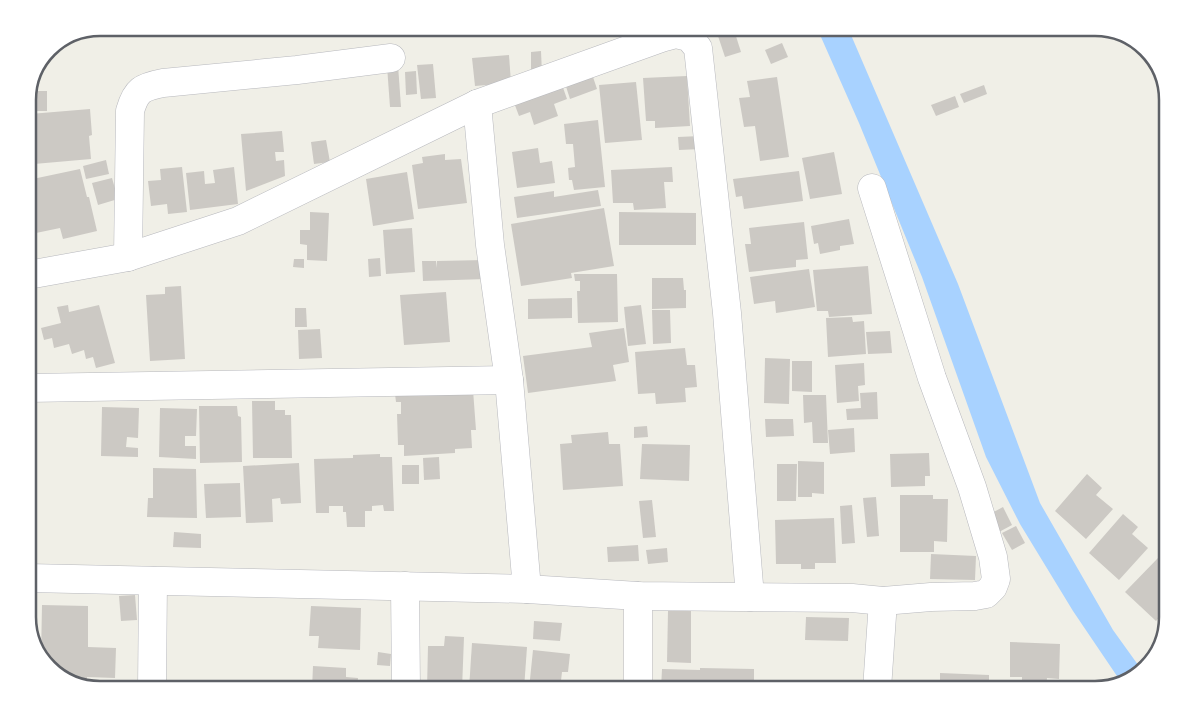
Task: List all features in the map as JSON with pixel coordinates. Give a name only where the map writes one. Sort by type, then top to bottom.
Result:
[{"type":"street","points":[[36,274],[128,257],[238,221],[476,104],[668,36]]},
{"type":"street","points":[[685,36],[689,37],[698,48],[727,313],[750,597]]},
{"type":"street","points":[[128,257],[130,111],[134,96],[146,86],[391,58]]},
{"type":"street","points":[[476,104],[490,245],[509,380],[527,590]]},
{"type":"street","points":[[36,578],[405,586],[638,596],[852,598],[883,601],[986,594],[993,587],[996,579],[993,557],[972,487],[932,378],[872,188]]},
{"type":"street","points":[[36,388],[509,380]]},
{"type":"street","points":[[152,681],[153,581]]},
{"type":"street","points":[[405,586],[406,681]]},
{"type":"street","points":[[638,596],[638,681]]},
{"type":"street","points":[[877,681],[883,601]]},
{"type":"water","points":[[821,36],[851,36],[958,284],[1040,503],[1113,630],[1137,664],[1119,676],[1117,677],[1073,611],[1020,524],[986,457],[922,277],[859,123]]},
{"type":"building","points":[[718,36],[736,36],[741,52],[725,57]]},
{"type":"building","points":[[782,43],[788,57],[771,64],[765,50]]},
{"type":"building","points":[[541,51],[542,74],[531,75],[531,52]]},
{"type":"building","points":[[509,55],[511,83],[475,86],[472,58]]},
{"type":"building","points":[[433,64],[436,98],[421,99],[417,65]]},
{"type":"building","points":[[398,65],[401,107],[390,107],[387,66]]},
{"type":"building","points":[[589,65],[597,89],[570,99],[562,74]]},
{"type":"building","points":[[416,71],[417,94],[406,95],[405,72]]},
{"type":"building","points":[[687,76],[690,126],[655,128],[655,121],[646,121],[643,78]]},
{"type":"building","points":[[777,77],[789,157],[760,161],[755,126],[744,127],[739,98],[750,97],[747,81]]},
{"type":"building","points":[[561,82],[567,99],[554,104],[558,116],[534,125],[530,112],[519,116],[513,100]]},
{"type":"building","points":[[636,82],[642,140],[605,143],[599,85]]},
{"type":"building","points":[[984,85],[987,94],[964,103],[960,94]]},
{"type":"building","points":[[37,91],[47,91],[47,111],[36,111]]},
{"type":"building","points":[[955,96],[959,107],[936,116],[931,105]]},
{"type":"building","points":[[90,109],[92,135],[89,136],[91,159],[36,164],[36,114]]},
{"type":"building","points":[[598,120],[605,187],[574,190],[572,180],[569,180],[568,168],[575,167],[573,144],[566,144],[564,124]]},
{"type":"building","points":[[282,131],[284,152],[275,152],[276,161],[284,160],[285,176],[246,191],[241,134]]},
{"type":"building","points":[[700,136],[701,149],[679,150],[678,137]]},
{"type":"building","points":[[326,140],[330,162],[314,164],[311,142]]},
{"type":"building","points":[[538,148],[540,163],[552,161],[555,183],[517,188],[512,152]]},
{"type":"building","points":[[834,152],[842,194],[810,199],[802,158]]},
{"type":"building","points":[[445,154],[445,160],[461,159],[467,203],[418,209],[412,165],[423,163],[422,157]]},
{"type":"building","points":[[106,160],[109,174],[86,179],[83,166]]},
{"type":"building","points":[[182,167],[187,212],[168,214],[167,204],[151,206],[148,181],[161,180],[160,169]]},
{"type":"building","points":[[234,167],[238,204],[190,210],[186,173],[204,171],[205,184],[215,183],[213,170]]},
{"type":"building","points":[[672,167],[673,182],[664,182],[666,208],[634,210],[633,203],[613,203],[611,170]]},
{"type":"building","points":[[80,169],[97,231],[63,239],[60,228],[36,233],[36,178]]},
{"type":"building","points":[[799,171],[803,201],[744,209],[742,196],[736,197],[733,179]]},
{"type":"building","points":[[407,172],[414,219],[373,226],[366,179]]},
{"type":"building","points":[[112,178],[118,199],[98,205],[92,183]]},
{"type":"building","points":[[598,190],[601,206],[517,218],[514,197],[554,191],[554,197]]},
{"type":"building","points":[[604,208],[614,266],[571,273],[572,278],[521,286],[511,224]]},
{"type":"building","points":[[310,212],[329,213],[327,261],[307,260],[307,245],[300,244],[300,230],[310,230]]},
{"type":"building","points":[[619,212],[696,213],[696,245],[619,245]]},
{"type":"building","points":[[849,219],[854,244],[840,246],[840,250],[820,254],[818,243],[814,244],[811,226]]},
{"type":"building","points":[[804,222],[808,259],[796,260],[796,267],[749,272],[745,244],[751,244],[749,228]]},
{"type":"building","points":[[412,228],[415,272],[386,274],[383,230]]},
{"type":"building","points":[[380,258],[381,276],[369,277],[368,259]]},
{"type":"building","points":[[294,259],[304,259],[304,268],[293,267]]},
{"type":"building","points":[[485,260],[486,279],[423,281],[422,261],[436,261],[436,268],[437,261]]},
{"type":"building","points":[[868,266],[872,314],[829,317],[828,311],[817,311],[813,270]]},
{"type":"building","points":[[809,269],[815,307],[776,313],[775,301],[754,304],[750,277]]},
{"type":"building","points":[[574,274],[617,274],[618,322],[578,323],[577,291],[580,291],[580,281],[575,281]]},
{"type":"building","points":[[652,278],[683,278],[684,290],[686,290],[686,308],[652,309]]},
{"type":"building","points":[[181,286],[185,359],[150,361],[146,295],[165,294],[165,287]]},
{"type":"building","points":[[446,292],[450,342],[404,345],[400,295]]},
{"type":"building","points":[[572,298],[572,318],[528,319],[528,299]]},
{"type":"building","points":[[68,305],[69,312],[99,305],[115,363],[96,368],[93,357],[86,359],[84,350],[72,354],[69,344],[54,348],[52,338],[44,340],[41,328],[61,323],[57,307]]},
{"type":"building","points":[[641,305],[646,344],[628,346],[624,307]]},
{"type":"building","points":[[295,308],[306,308],[307,327],[295,327]]},
{"type":"building","points":[[652,310],[670,310],[671,343],[653,344]]},
{"type":"building","points":[[852,317],[853,322],[864,321],[866,354],[828,357],[826,318]]},
{"type":"building","points":[[624,328],[629,362],[613,365],[616,381],[528,393],[523,356],[592,347],[589,333]]},
{"type":"building","points":[[320,329],[322,358],[299,359],[298,330]]},
{"type":"building","points":[[890,331],[892,353],[868,354],[866,332]]},
{"type":"building","points":[[685,348],[687,365],[695,365],[697,387],[685,388],[686,402],[656,404],[655,393],[638,394],[635,352]]},
{"type":"building","points":[[765,358],[790,359],[789,404],[764,403]]},
{"type":"building","points":[[792,361],[812,361],[812,392],[792,391]]},
{"type":"building","points":[[864,363],[865,385],[858,386],[859,401],[837,403],[835,365]]},
{"type":"building","points":[[473,390],[476,430],[471,430],[472,448],[455,449],[455,453],[404,456],[404,445],[398,445],[397,414],[401,414],[401,402],[396,402],[395,394]]},
{"type":"building","points":[[877,392],[878,419],[847,420],[846,409],[861,408],[860,393]]},
{"type":"building","points":[[803,395],[826,395],[828,443],[813,443],[812,422],[804,423]]},
{"type":"building","points":[[252,401],[275,401],[275,410],[285,410],[285,415],[291,415],[292,458],[253,458]]},
{"type":"building","points":[[199,406],[237,406],[238,416],[241,417],[242,462],[200,463]]},
{"type":"building","points":[[102,407],[139,408],[138,438],[127,437],[126,447],[138,448],[138,457],[101,456]]},
{"type":"building","points":[[160,408],[197,409],[196,436],[185,436],[185,446],[196,446],[196,459],[159,457]]},
{"type":"building","points":[[765,419],[793,419],[794,436],[766,437]]},
{"type":"building","points":[[647,426],[648,437],[634,438],[634,427]]},
{"type":"building","points":[[854,428],[855,452],[830,454],[828,430]]},
{"type":"building","points":[[608,432],[609,444],[620,444],[623,486],[563,490],[560,444],[572,443],[571,435]]},
{"type":"building","points":[[642,444],[690,445],[689,481],[640,479]]},
{"type":"building","points":[[929,453],[930,476],[925,476],[925,486],[891,487],[890,454]]},
{"type":"building","points":[[380,454],[380,457],[392,457],[394,511],[384,511],[383,505],[372,506],[372,511],[365,511],[365,527],[347,527],[346,512],[343,512],[343,506],[329,506],[329,513],[316,513],[314,459],[353,458],[353,455]]},
{"type":"building","points":[[439,457],[440,479],[424,480],[423,458]]},
{"type":"building","points":[[798,461],[824,462],[824,494],[812,493],[812,497],[798,497]]},
{"type":"building","points":[[299,463],[301,503],[281,504],[280,498],[272,499],[273,522],[246,523],[243,466]]},
{"type":"building","points":[[777,464],[797,464],[796,501],[777,501]]},
{"type":"building","points":[[402,465],[419,465],[419,484],[402,484]]},
{"type":"building","points":[[153,468],[196,469],[197,518],[147,517],[148,498],[153,498]]},
{"type":"building","points":[[1087,474],[1102,488],[1096,495],[1113,509],[1086,539],[1055,511]]},
{"type":"building","points":[[240,483],[241,517],[206,518],[204,484]]},
{"type":"building","points":[[900,495],[933,495],[933,499],[948,499],[947,542],[934,541],[934,552],[900,552]]},
{"type":"building","points":[[876,497],[879,536],[867,537],[863,498]]},
{"type":"building","points":[[652,500],[656,537],[643,538],[639,501]]},
{"type":"building","points":[[852,505],[855,543],[842,544],[840,506]]},
{"type":"building","points":[[1003,507],[1012,525],[999,532],[990,514]]},
{"type":"building","points":[[1123,514],[1138,527],[1132,534],[1148,548],[1119,580],[1089,553]]},
{"type":"building","points":[[834,518],[836,563],[815,563],[815,569],[801,569],[801,564],[776,564],[775,520]]},
{"type":"building","points":[[1016,526],[1025,543],[1012,550],[1002,533]]},
{"type":"building","points":[[174,532],[201,534],[201,548],[173,547]]},
{"type":"building","points":[[638,545],[639,561],[608,562],[607,547]]},
{"type":"building","points":[[667,548],[668,562],[648,564],[646,550]]},
{"type":"building","points":[[931,554],[976,556],[975,580],[930,579]]},
{"type":"building","points":[[1159,557],[1159,616],[1156,621],[1125,592]]},
{"type":"building","points":[[135,595],[137,620],[121,621],[119,596]]},
{"type":"building","points":[[42,605],[88,606],[88,647],[116,648],[115,678],[87,677],[87,679],[76,676],[55,662],[41,642]]},
{"type":"building","points":[[311,606],[361,608],[360,650],[318,648],[319,636],[309,636]]},
{"type":"building","points":[[668,611],[691,611],[691,663],[667,662]]},
{"type":"building","points":[[806,617],[849,618],[848,641],[805,640]]},
{"type":"building","points":[[534,621],[562,623],[560,641],[533,639]]},
{"type":"building","points":[[445,636],[464,637],[462,681],[427,681],[428,646],[444,646]]},
{"type":"building","points":[[1010,642],[1060,644],[1059,679],[1047,678],[1047,681],[1022,681],[1022,677],[1010,677]]},
{"type":"building","points":[[472,643],[527,647],[525,681],[470,681]]},
{"type":"building","points":[[533,650],[570,654],[568,672],[562,672],[561,681],[530,681]]},
{"type":"building","points":[[378,652],[391,654],[390,666],[377,665]]},
{"type":"building","points":[[313,666],[346,668],[346,677],[358,678],[358,681],[312,681]]},
{"type":"building","points":[[700,668],[754,669],[754,681],[661,681],[662,669],[700,670]]},
{"type":"building","points":[[940,673],[989,675],[989,681],[940,681]]}]
